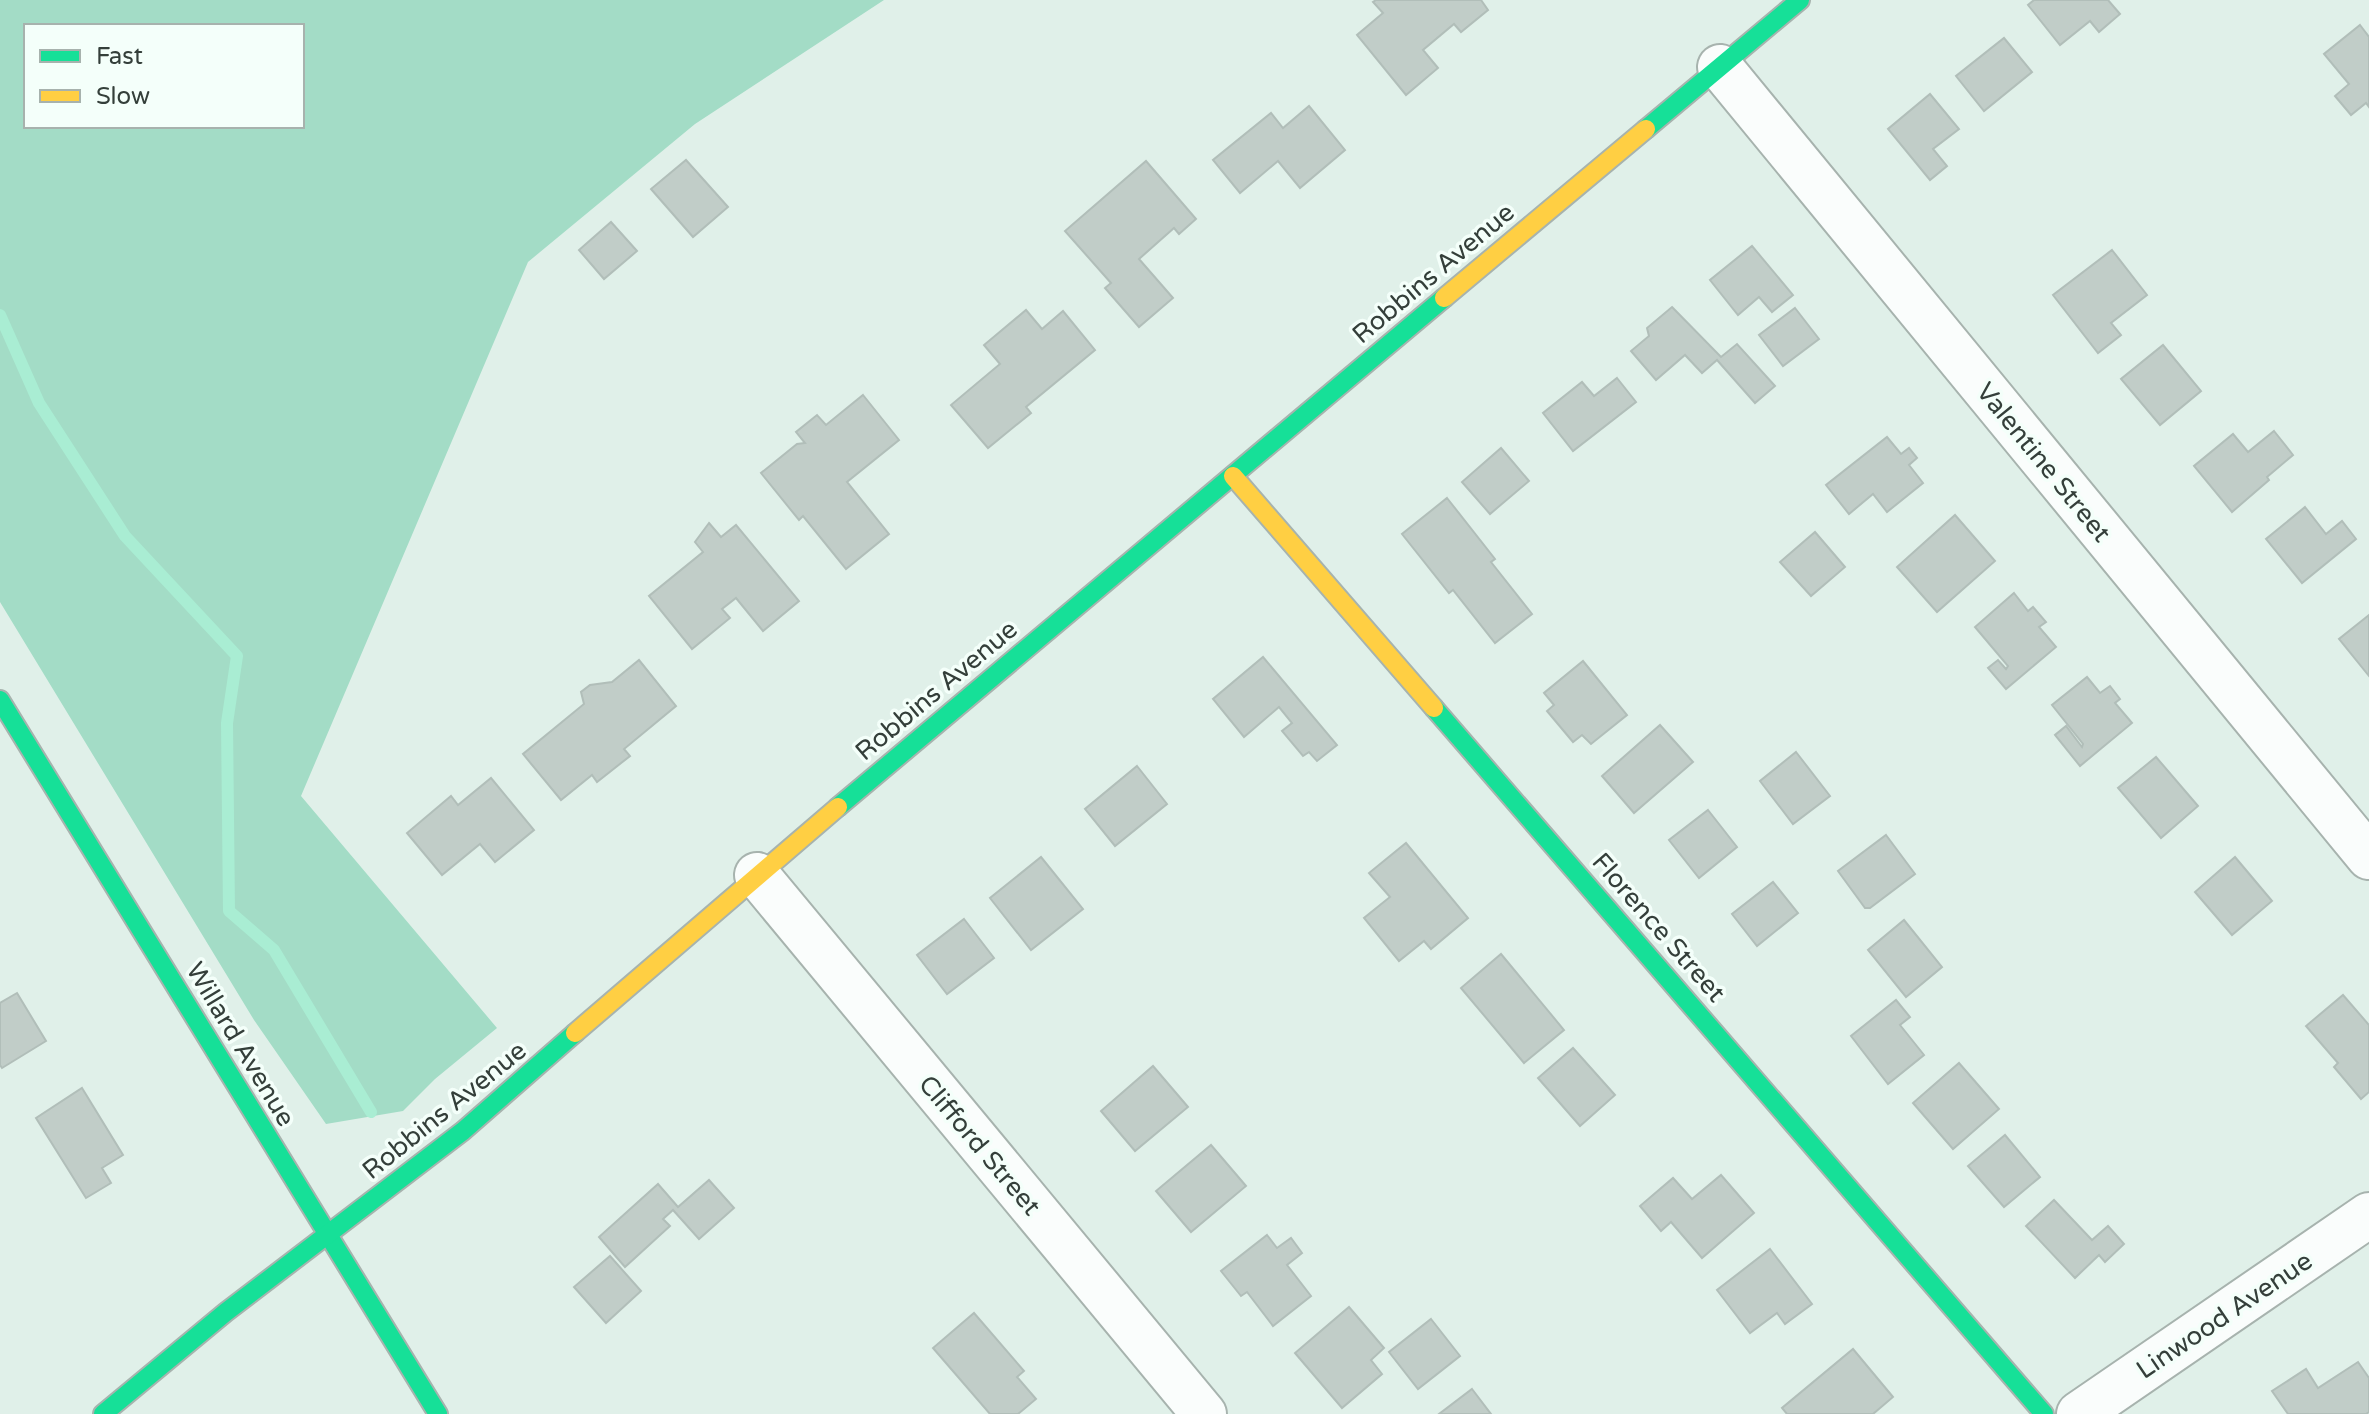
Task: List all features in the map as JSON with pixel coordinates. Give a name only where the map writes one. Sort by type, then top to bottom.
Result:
[{"type":"main road","name":"Robbins Avenue","points":[[103,1414],[226,1312],[463,1131],[757,875],[1800,0]]},
{"type":"main road","name":"Florence Street","points":[[1233,476],[2044,1414]]},
{"type":"main road","name":"Willard Avenue","points":[[0,700],[438,1414]]},
{"type":"street","name":"Valentine Street","points":[[1720,67],[2369,857]]},
{"type":"street","name":"Clifford Street","points":[[757,875],[1204,1414]]},
{"type":"street","name":"Linwood Avenue","points":[[2079,1414],[2369,1215]]},
{"type":"green space","points":[[0,0],[884,0],[695,124],[528,262],[301,796],[497,1028],[435,1079],[403,1111],[326,1124],[254,1020],[0,602]]},
{"type":"building","points":[[1481,0],[1488,10],[1461,32],[1454,24],[1423,50],[1438,68],[1406,95],[1357,35],[1383,13],[1373,2]]},
{"type":"building","points":[[2034,0],[2108,0],[2120,14],[2099,32],[2090,21],[2060,45],[2028,5]]},
{"type":"building","points":[[2360,25],[2369,37],[2369,107],[2366,103],[2351,115],[2335,96],[2349,84],[2324,54]]},
{"type":"building","points":[[2004,38],[2032,72],[1984,111],[1956,76]]},
{"type":"building","points":[[1930,94],[1959,129],[1933,149],[1947,166],[1930,180],[1888,129]]},
{"type":"building","points":[[1309,106],[1345,150],[1300,188],[1278,161],[1240,193],[1213,160],[1271,113],[1283,128]]},
{"type":"building","points":[[686,160],[728,207],[693,237],[651,189]]},
{"type":"building","points":[[1146,161],[1196,219],[1179,234],[1174,228],[1139,259],[1173,298],[1139,327],[1105,288],[1111,283],[1065,231]]},
{"type":"building","points":[[611,222],[637,251],[604,279],[579,250]]},
{"type":"building","points":[[1752,246],[1793,295],[1772,312],[1759,297],[1738,315],[1710,280]]},
{"type":"building","points":[[2112,250],[2147,295],[2111,323],[2121,335],[2098,353],[2053,295]]},
{"type":"building","points":[[1672,307],[1721,357],[1737,344],[1775,386],[1755,403],[1717,360],[1702,373],[1685,355],[1656,380],[1631,351],[1649,336],[1647,328]]},
{"type":"building","points":[[1795,308],[1819,339],[1783,366],[1759,335]]},
{"type":"building","points":[[1026,310],[1042,329],[1063,311],[1095,350],[1026,407],[1031,413],[988,448],[951,405],[1000,364],[984,345]]},
{"type":"building","points":[[2163,345],[2201,391],[2160,425],[2121,379]]},
{"type":"building","points":[[1617,378],[1636,402],[1573,451],[1543,413],[1582,382],[1594,396]]},
{"type":"building","points":[[863,395],[899,440],[847,482],[889,534],[846,569],[803,516],[799,520],[761,473],[797,444],[805,443],[796,432],[817,415],[826,425]]},
{"type":"building","points":[[2274,431],[2293,455],[2232,512],[2194,466],[2233,434],[2248,452]]},
{"type":"building","points":[[1887,437],[1901,454],[1909,448],[1917,458],[1909,465],[1923,483],[1887,512],[1873,494],[1849,514],[1826,485]]},
{"type":"building","points":[[1501,448],[1529,481],[1490,514],[1462,482]]},
{"type":"building","points":[[1447,498],[1495,559],[1491,562],[1532,614],[1495,643],[1453,590],[1449,593],[1402,534]]},
{"type":"building","points":[[2305,507],[2326,534],[2342,521],[2356,539],[2302,583],[2266,539]]},
{"type":"building","points":[[1955,515],[1995,561],[1937,612],[1897,567]]},
{"type":"building","points":[[709,523],[721,537],[736,525],[799,601],[763,631],[736,598],[722,609],[730,618],[692,649],[649,596],[703,552],[695,542]]},
{"type":"building","points":[[1815,532],[1845,567],[1811,596],[1780,562]]},
{"type":"building","points":[[2014,593],[2028,611],[2033,607],[2046,622],[2039,627],[2056,647],[2006,689],[1988,668],[1998,660],[2006,669],[2008,666],[1975,627]]},
{"type":"building","points":[[2369,615],[2369,676],[2339,639]]},
{"type":"building","points":[[1263,657],[1337,745],[1317,761],[1309,752],[1303,756],[1282,731],[1292,723],[1279,707],[1244,737],[1213,699]]},
{"type":"building","points":[[639,660],[676,706],[624,749],[630,756],[597,782],[592,775],[561,800],[523,754],[584,704],[581,692],[590,685],[612,682]]},
{"type":"building","points":[[1583,661],[1627,715],[1591,744],[1582,735],[1573,742],[1547,711],[1554,705],[1544,693]]},
{"type":"building","points":[[2087,677],[2100,693],[2110,686],[2120,699],[2115,703],[2132,723],[2080,766],[2055,735],[2066,726],[2082,747],[2083,744],[2052,705]]},
{"type":"building","points":[[1660,725],[1693,762],[1634,813],[1602,776]]},
{"type":"building","points":[[1796,752],[1830,796],[1793,824],[1760,781]]},
{"type":"building","points":[[2156,757],[2198,806],[2161,838],[2118,788]]},
{"type":"building","points":[[1137,766],[1167,804],[1115,846],[1085,809]]},
{"type":"building","points":[[491,778],[534,830],[495,862],[480,844],[442,875],[407,833],[451,796],[458,805]]},
{"type":"building","points":[[1708,810],[1737,847],[1699,878],[1669,840]]},
{"type":"building","points":[[1886,835],[1915,874],[1870,908],[1865,908],[1838,871]]},
{"type":"building","points":[[1406,843],[1468,918],[1431,949],[1424,941],[1399,961],[1364,918],[1390,897],[1369,873]]},
{"type":"building","points":[[1041,857],[1083,909],[1031,950],[990,898]]},
{"type":"building","points":[[2235,857],[2272,901],[2232,935],[2195,892]]},
{"type":"building","points":[[1773,882],[1798,913],[1757,946],[1732,914]]},
{"type":"building","points":[[964,919],[994,958],[947,994],[917,955]]},
{"type":"building","points":[[1904,920],[1942,967],[1906,997],[1868,950]]},
{"type":"building","points":[[1501,954],[1564,1030],[1524,1063],[1461,988]]},
{"type":"building","points":[[17,993],[46,1041],[2,1068],[0,1003]]},
{"type":"building","points":[[2343,995],[2369,1025],[2369,1092],[2361,1099],[2334,1067],[2338,1063],[2306,1026]]},
{"type":"building","points":[[1896,1000],[1910,1017],[1900,1025],[1924,1055],[1888,1084],[1851,1036]]},
{"type":"building","points":[[1573,1048],[1615,1095],[1580,1126],[1538,1078]]},
{"type":"building","points":[[1959,1063],[1999,1109],[1953,1149],[1913,1103]]},
{"type":"building","points":[[1153,1066],[1188,1107],[1135,1151],[1101,1111]]},
{"type":"building","points":[[82,1088],[123,1155],[102,1168],[111,1183],[86,1198],[36,1118]]},
{"type":"building","points":[[2005,1135],[2040,1177],[2004,1207],[1968,1166]]},
{"type":"building","points":[[1211,1145],[1246,1186],[1191,1232],[1156,1191]]},
{"type":"building","points":[[1721,1175],[1754,1213],[1702,1258],[1671,1222],[1661,1231],[1640,1206],[1673,1178],[1692,1199]]},
{"type":"building","points":[[709,1180],[734,1208],[699,1239],[673,1210],[663,1219],[670,1226],[625,1267],[599,1237],[658,1184],[678,1207]]},
{"type":"building","points":[[2054,1200],[2092,1240],[2108,1226],[2124,1244],[2105,1262],[2099,1255],[2075,1278],[2026,1226]]},
{"type":"building","points":[[1267,1235],[1277,1248],[1291,1238],[1302,1253],[1287,1265],[1311,1296],[1273,1326],[1247,1292],[1241,1296],[1221,1271]]},
{"type":"building","points":[[1770,1249],[1812,1304],[1785,1324],[1777,1313],[1750,1333],[1717,1290]]},
{"type":"building","points":[[610,1256],[641,1291],[606,1323],[574,1287]]},
{"type":"building","points":[[1349,1307],[1384,1348],[1371,1360],[1382,1374],[1342,1408],[1295,1353]]},
{"type":"building","points":[[974,1313],[1024,1371],[1017,1377],[1036,1399],[1018,1414],[990,1414],[933,1348]]},
{"type":"building","points":[[1431,1319],[1460,1356],[1418,1389],[1389,1352]]},
{"type":"building","points":[[1853,1349],[1893,1397],[1873,1414],[1787,1414],[1782,1408]]},
{"type":"building","points":[[2358,1362],[2369,1378],[2369,1412],[2366,1414],[2288,1414],[2272,1391],[2306,1369],[2318,1388]]},
{"type":"building","points":[[1472,1389],[1491,1414],[1439,1414]]},
{"type":"waterway","points":[[0,315],[39,403],[125,536],[237,656],[227,723],[229,911],[274,950],[371,1112]]},
{"type":"traffic: fast","points":[[1646,129],[1800,0]]},
{"type":"traffic: fast","points":[[838,807],[1444,298]]},
{"type":"traffic: fast","points":[[0,700],[438,1414]]},
{"type":"traffic: fast","points":[[1434,708],[2044,1414]]},
{"type":"traffic: fast","points":[[103,1414],[226,1312],[463,1131],[575,1033]]},
{"type":"traffic: slow","points":[[1444,298],[1646,129]]},
{"type":"traffic: slow","points":[[1233,476],[1434,708]]},
{"type":"traffic: slow","points":[[575,1033],[838,807]]}]
